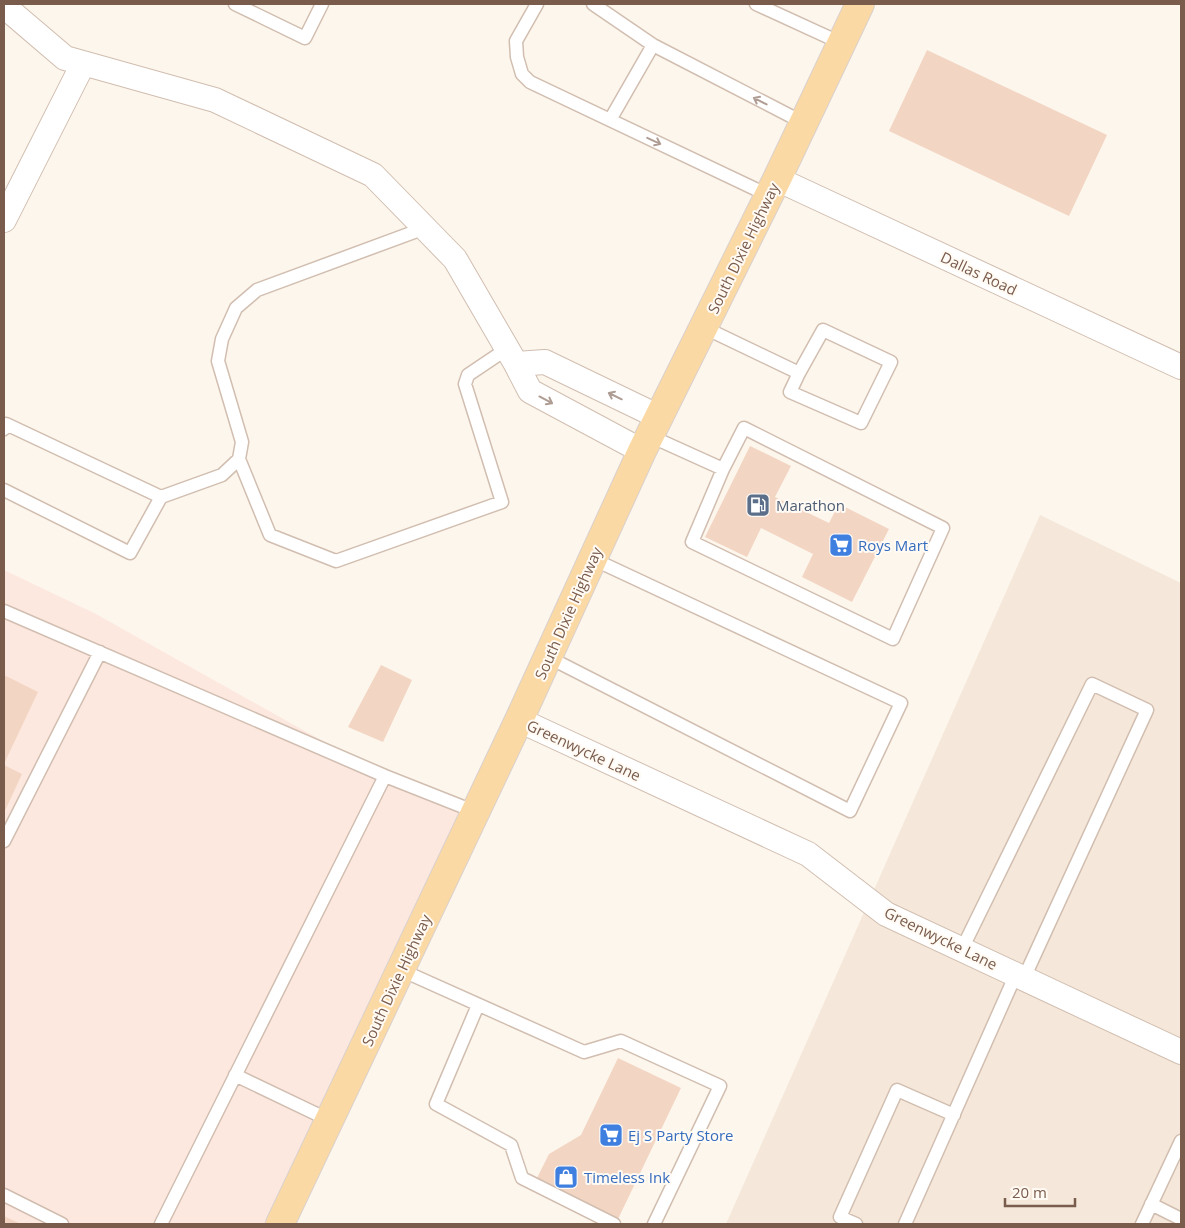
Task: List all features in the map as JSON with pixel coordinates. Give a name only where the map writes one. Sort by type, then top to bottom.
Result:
[{"type":"main road","name":"South Dixie Highway","points":[[280,1224],[520,720],[650,435],[804,123],[860,4]]},
{"type":"street","points":[[4,6],[65,58],[215,100],[373,175],[455,259],[512,356],[530,391],[650,435]]},
{"type":"street","points":[[4,220],[83,64]]},
{"type":"street","name":"Dallas Road","points":[[772,187],[1181,367]]},
{"type":"street","points":[[512,356],[545,362],[650,435]]},
{"type":"street","name":"Greenwycke Lane","points":[[520,720],[808,854],[886,914],[1181,1052]]},
{"type":"lane","points":[[235,4],[305,38],[322,4]]},
{"type":"lane","points":[[537,4],[516,41],[517,57],[522,74],[530,82],[610,120],[772,187]]},
{"type":"lane","points":[[593,4],[653,45],[804,123]]},
{"type":"lane","points":[[756,4],[841,43]]},
{"type":"lane","points":[[610,120],[653,45]]},
{"type":"lane","points":[[425,228],[257,290],[236,308],[222,338],[218,361],[242,442],[239,459],[270,535],[336,561],[502,502],[465,384],[468,375],[512,356]]},
{"type":"lane","points":[[703,327],[799,372]]},
{"type":"lane","points":[[823,330],[891,362],[861,423],[790,392],[799,372],[823,330]]},
{"type":"lane","points":[[4,429],[6,424],[161,497]]},
{"type":"lane","points":[[744,428],[943,528],[893,639],[692,542],[723,469],[744,428]]},
{"type":"lane","points":[[650,435],[723,469]]},
{"type":"lane","points":[[4,490],[130,553],[161,497],[222,475],[239,459]]},
{"type":"lane","points":[[548,657],[850,811],[901,703],[593,559]]},
{"type":"lane","points":[[4,611],[385,776],[476,812]]},
{"type":"lane","points":[[4,841],[100,652]]},
{"type":"lane","points":[[905,1224],[954,1115],[1147,710],[1092,684],[962,949]]},
{"type":"lane","points":[[161,1224],[385,776]]},
{"type":"lane","points":[[401,970],[584,1052],[621,1041],[720,1086],[654,1224]]},
{"type":"lane","points":[[478,1006],[436,1104],[511,1145],[522,1178],[614,1224]]},
{"type":"lane","points":[[236,1075],[330,1120]]},
{"type":"lane","points":[[856,1224],[840,1217],[897,1090],[954,1115]]},
{"type":"lane","points":[[1142,1224],[1181,1141]]},
{"type":"lane","points":[[4,1195],[62,1224]]},
{"type":"lane","points":[[1151,1204],[1181,1218]]},
{"type":"shaded area","points":[[1040,515],[1181,583],[1181,1224],[726,1224]]},
{"type":"shaded area","points":[[4,570],[96,614],[385,776],[476,812],[280,1224],[4,1224]]},
{"type":"building","points":[[927,50],[1107,135],[1069,216],[889,131]]},
{"type":"building","points":[[750,446],[791,466],[775,497],[829,523],[839,504],[889,529],[852,602],[802,577],[813,554],[761,528],[747,557],[705,537]]},
{"type":"building","points":[[381,665],[412,680],[383,742],[348,727]]},
{"type":"building","points":[[4,675],[38,692],[4,764]]},
{"type":"building","points":[[4,765],[22,774],[4,813]]},
{"type":"building","points":[[618,1058],[681,1088],[618,1219],[536,1180],[549,1154],[581,1135]]},
{"type":"building","points":[[4,1216],[21,1224],[4,1224]]},
{"type":"place","name":"Marathon","points":[[758,505]]},
{"type":"place","name":"Roys Mart","points":[[841,545]]},
{"type":"place","name":"Ej S Party Store","points":[[611,1135]]},
{"type":"place","name":"Timeless Ink","points":[[566,1177]]}]
